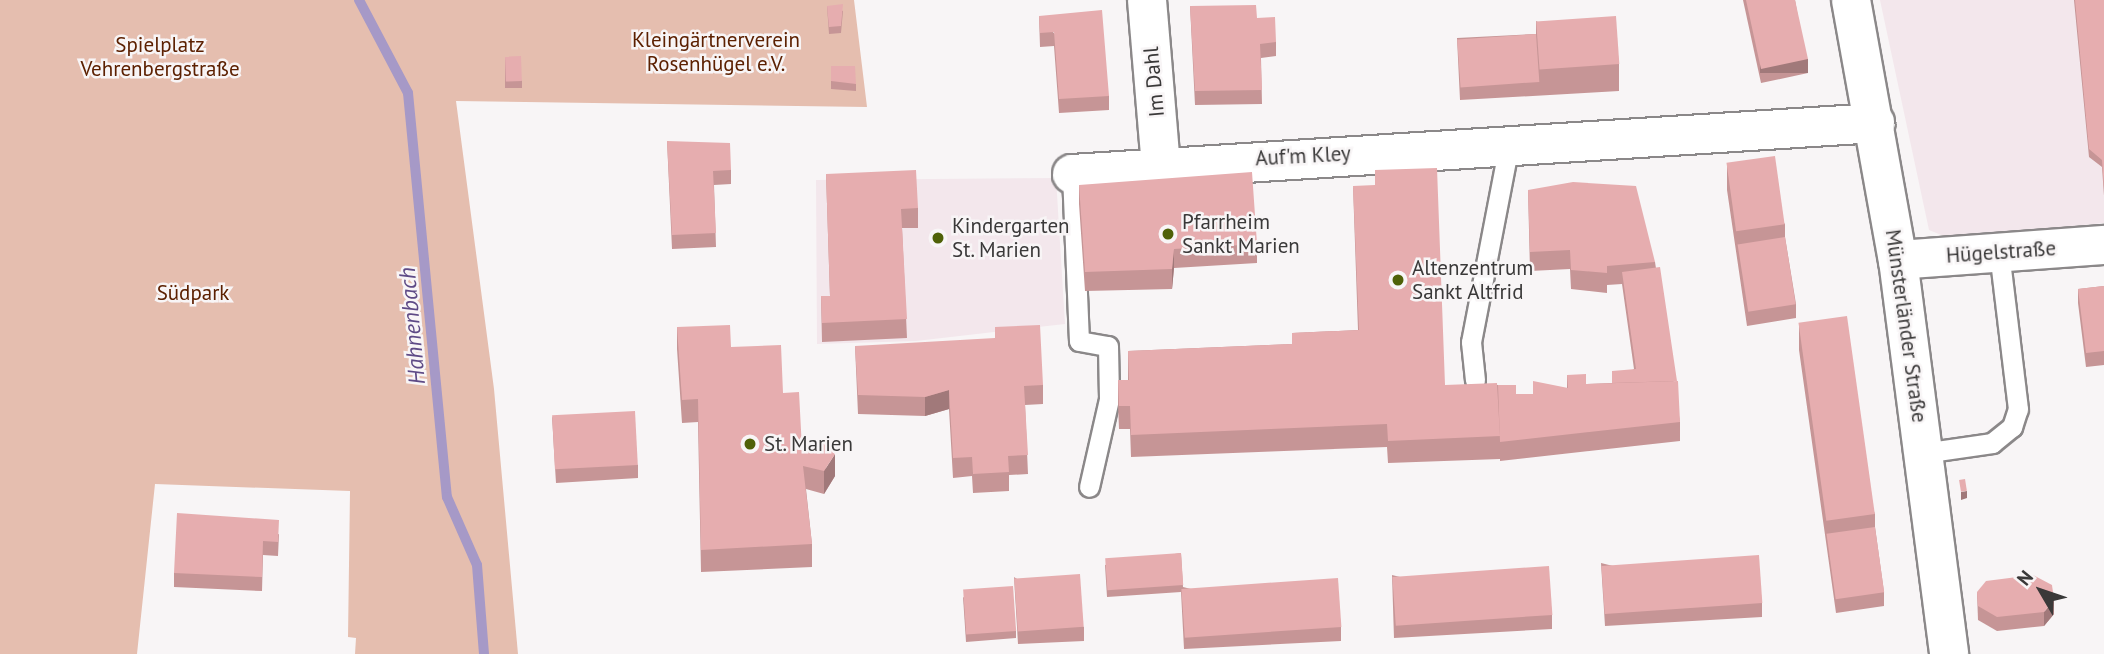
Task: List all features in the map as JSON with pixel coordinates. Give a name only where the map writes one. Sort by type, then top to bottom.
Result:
[{"type":"street","name":"Im Dahl","points":[[1147,0],[1161,165]]},
{"type":"street","name":"Münsterländer Straße","points":[[1851,0],[1898,260],[1949,654]]},
{"type":"street","name":"Auf'm Kley","points":[[1072,174],[1161,165],[1875,123]]},
{"type":"street","name":"Hügelstraße","points":[[1898,260],[2104,245]]},
{"type":"lane","points":[[1475,380],[1471,342],[1509,144]]},
{"type":"lane","name":"Auf'm Kley","points":[[1072,174],[1079,341],[1108,346],[1110,399],[1089,487]]},
{"type":"lane","points":[[1923,453],[1992,443],[2012,427],[2018,409],[1999,252]]},
{"type":"shaded area","points":[[1880,0],[2104,0],[2104,223],[1949,238],[1929,230]]},
{"type":"shaded area","name":"Kindergarten St. Marien","points":[[1056,178],[1065,324],[916,341],[817,344],[816,180]]},
{"type":"green space","name":"Südpark","points":[[0,0],[854,0],[867,107],[456,101],[494,389],[518,654],[355,654],[356,638],[348,637],[350,491],[155,484],[137,654],[0,654]]},
{"type":"building","points":[[1746,0],[1795,0],[1808,59],[1761,69]]},
{"type":"building","points":[[2075,0],[2104,0],[2104,188],[2102,160],[2089,149]]},
{"type":"building","points":[[843,4],[841,26],[829,27],[827,6]]},
{"type":"building","points":[[1256,5],[1257,18],[1275,17],[1276,42],[1260,44],[1262,90],[1195,91],[1190,6]]},
{"type":"building","points":[[1102,10],[1109,96],[1059,99],[1054,32],[1040,33],[1039,16]]},
{"type":"building","points":[[1616,16],[1619,64],[1540,69],[1536,22]]},
{"type":"building","points":[[1536,34],[1539,82],[1461,87],[1457,40]]},
{"type":"building","points":[[521,56],[522,81],[506,82],[505,57]]},
{"type":"building","points":[[831,66],[855,66],[856,84],[831,81]]},
{"type":"building","points":[[667,141],[730,143],[731,170],[713,171],[716,233],[672,235]]},
{"type":"building","points":[[1775,156],[1785,224],[1736,231],[1726,163]]},
{"type":"building","name":"Altenzentrum Sankt Altfrid","points":[[1437,168],[1445,385],[1497,383],[1500,436],[1388,441],[1387,424],[1131,435],[1130,406],[1119,406],[1118,380],[1129,380],[1128,351],[1292,344],[1292,333],[1359,330],[1353,186],[1375,185],[1375,170]]},
{"type":"building","points":[[916,170],[918,208],[901,209],[907,319],[822,323],[821,296],[830,296],[826,174]]},
{"type":"building","name":"Pfarrheim Sankt Marien","points":[[1252,172],[1257,244],[1174,249],[1172,269],[1085,272],[1079,185]]},
{"type":"building","points":[[1573,182],[1636,186],[1655,262],[1607,266],[1607,273],[1571,270],[1570,250],[1530,252],[1528,190]]},
{"type":"building","points":[[1785,237],[1796,304],[1748,312],[1738,245]]},
{"type":"building","points":[[1660,267],[1677,381],[1612,383],[1612,371],[1636,369],[1622,272]]},
{"type":"building","points":[[2104,286],[2104,351],[2086,353],[2078,289]]},
{"type":"building","points":[[1847,316],[1875,514],[1826,521],[1798,323]]},
{"type":"building","name":"St. Marien","points":[[730,325],[731,347],[781,345],[783,393],[799,392],[802,449],[823,443],[835,454],[824,471],[803,466],[812,544],[701,550],[698,399],[682,400],[677,327]]},
{"type":"building","points":[[1040,325],[1043,385],[1024,386],[1028,455],[1008,456],[1009,472],[973,474],[972,457],[953,458],[949,390],[925,397],[858,395],[855,346],[995,338],[995,327]]},
{"type":"building","points":[[1586,374],[1586,384],[1678,381],[1680,422],[1500,442],[1498,385],[1516,385],[1516,394],[1533,394],[1533,381],[1568,388],[1567,375]]},
{"type":"building","points":[[635,411],[638,465],[555,469],[552,415]]},
{"type":"building","points":[[1965,479],[1967,491],[1961,492],[1959,480]]},
{"type":"building","points":[[177,513],[279,520],[278,542],[263,541],[262,577],[174,573]]},
{"type":"building","points":[[1875,527],[1884,592],[1836,599],[1826,534]]},
{"type":"building","points":[[1181,553],[1183,585],[1107,590],[1105,558]]},
{"type":"building","points":[[1759,555],[1762,603],[1605,614],[1601,566]]},
{"type":"building","points":[[1549,566],[1552,615],[1396,626],[1392,577]]},
{"type":"building","points":[[1080,574],[1084,627],[1018,631],[1014,579]]},
{"type":"building","points":[[2033,575],[2052,585],[2054,600],[2044,612],[1997,617],[1978,606],[1977,592],[1986,581]]},
{"type":"building","points":[[1338,578],[1341,627],[1185,638],[1181,589]]},
{"type":"building","points":[[1013,586],[1016,631],[966,634],[963,589]]},
{"type":"waterway","name":"Hahnenbach","points":[[359,0],[408,93],[447,497],[477,565],[484,654]]},
{"type":"place","name":"Pfarrheim Sankt Marien","points":[[1168,234]]},
{"type":"place","name":"Kindergarten St. Marien","points":[[938,238]]},
{"type":"place","name":"Altenzentrum Sankt Altfrid","points":[[1398,280]]},
{"type":"place","name":"St. Marien","points":[[750,444]]},
{"type":"park label","name":"Kleingärtnerverein Rosenhügel e.V.","points":[[716,52]]},
{"type":"park label","name":"Spielplatz Vehrenbergstraße","points":[[160,57]]}]
